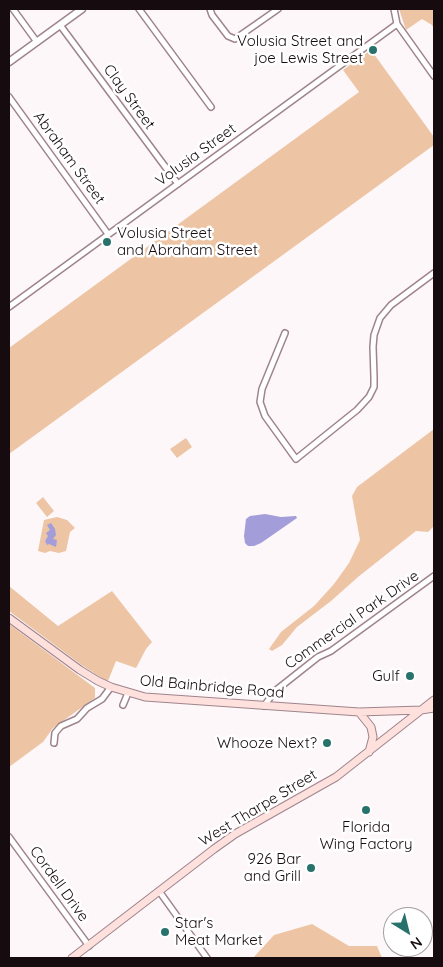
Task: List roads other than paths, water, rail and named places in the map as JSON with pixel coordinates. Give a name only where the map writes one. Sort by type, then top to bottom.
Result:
[{"type":"main road","name":"Old Bainbridge Road","points":[[9,618],[80,670],[111,687],[128,693],[165,699],[360,712],[434,708]]},
{"type":"main road","name":"West Tharpe Street","points":[[72,958],[235,834],[336,777],[434,700]]},
{"type":"main road","points":[[360,712],[371,727],[373,737],[369,752]]},
{"type":"street","points":[[13,9],[37,42]]},
{"type":"street","points":[[9,62],[82,9]]},
{"type":"street","points":[[139,9],[211,107]]},
{"type":"street","points":[[210,9],[212,15],[231,38],[238,38],[270,11],[278,9]]},
{"type":"street","points":[[394,9],[397,24],[434,76]]},
{"type":"street","name":"Volusia Street","points":[[9,307],[397,24]]},
{"type":"street","name":"Clay Street","points":[[60,25],[178,184]]},
{"type":"street","name":"Abraham Street","points":[[9,96],[108,234]]},
{"type":"street","points":[[285,333],[262,389],[260,402],[265,416],[296,459],[357,410],[369,397],[374,387],[372,347],[380,318],[391,305],[434,273]]},
{"type":"street","name":"Commercial Park Drive","points":[[264,706],[275,691],[318,657],[331,651],[434,576]]},
{"type":"street","points":[[54,743],[54,733],[60,726],[77,719],[87,708],[102,699],[111,687]]},
{"type":"street","points":[[123,705],[128,693]]},
{"type":"street","name":"Cordell Drive","points":[[9,837],[89,946]]},
{"type":"street","points":[[159,891],[207,958]]},
{"type":"place","name":"Volusia Street and joe Lewis Street","points":[[373,50]]},
{"type":"place","name":"Volusia Street and Abraham Street","points":[[107,242]]},
{"type":"place","name":"Gulf","points":[[410,676]]},
{"type":"place","name":"Whooze Next?","points":[[327,743]]},
{"type":"place","name":"Florida Wing Factory","points":[[366,810]]},
{"type":"place","name":"926 Bar and Grill","points":[[311,868]]},
{"type":"place","name":"Star's Meat Market","points":[[165,932]]}]
